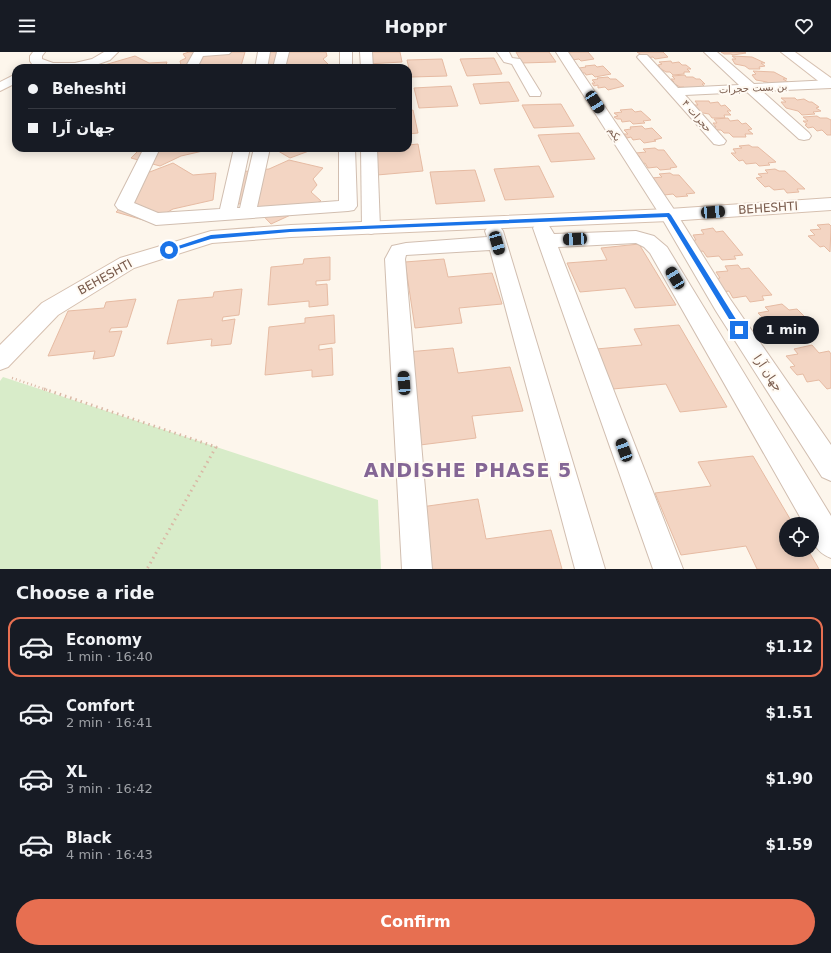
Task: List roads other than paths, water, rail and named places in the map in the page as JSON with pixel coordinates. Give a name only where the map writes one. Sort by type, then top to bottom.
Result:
[{"type":"street","points":[[101,59],[112,52]]},
{"type":"street","points":[[85,64],[119,52]]},
{"type":"street","points":[[193,64],[199,53],[225,52]]},
{"type":"street","points":[[262,64],[264,52]]},
{"type":"street","points":[[280,64],[283,52]]},
{"type":"street","points":[[346,52],[346,64]]},
{"type":"street","points":[[366,52],[367,64]]},
{"type":"street","points":[[504,52],[508,60],[516,62],[535,93]]},
{"type":"street","name":"یکم","points":[[562,52],[669,215]]},
{"type":"street","points":[[710,52],[804,136]]},
{"type":"street","points":[[787,52],[831,84]]},
{"type":"street","name":"حجرات ۴","points":[[643,57],[719,141]]},
{"type":"street","points":[[0,87],[12,80]]},
{"type":"street","name":"بن بست حجرات","points":[[675,92],[831,84]]},
{"type":"street","points":[[150,152],[124,205],[156,219],[348,206],[347,152]]},
{"type":"street","points":[[227,215],[241,152]]},
{"type":"street","points":[[247,213],[261,152]]},
{"type":"street","points":[[369,152],[370,228]]},
{"type":"street","name":"BEHESHTI","points":[[4,368],[50,309],[127,263],[211,237],[290,231],[370,228],[494,233],[543,230],[669,215],[831,204]]},
{"type":"street","name":"جهان آرا","points":[[669,215],[723,305],[831,468]]},
{"type":"street","points":[[668,569],[543,230],[640,237],[652,243],[660,252],[831,543]]},
{"type":"street","points":[[417,569],[395,259],[399,251],[406,249],[494,233],[590,569]]},
{"type":"district","name":"ANDISHE PHASE 5","points":[[468,470]]}]
